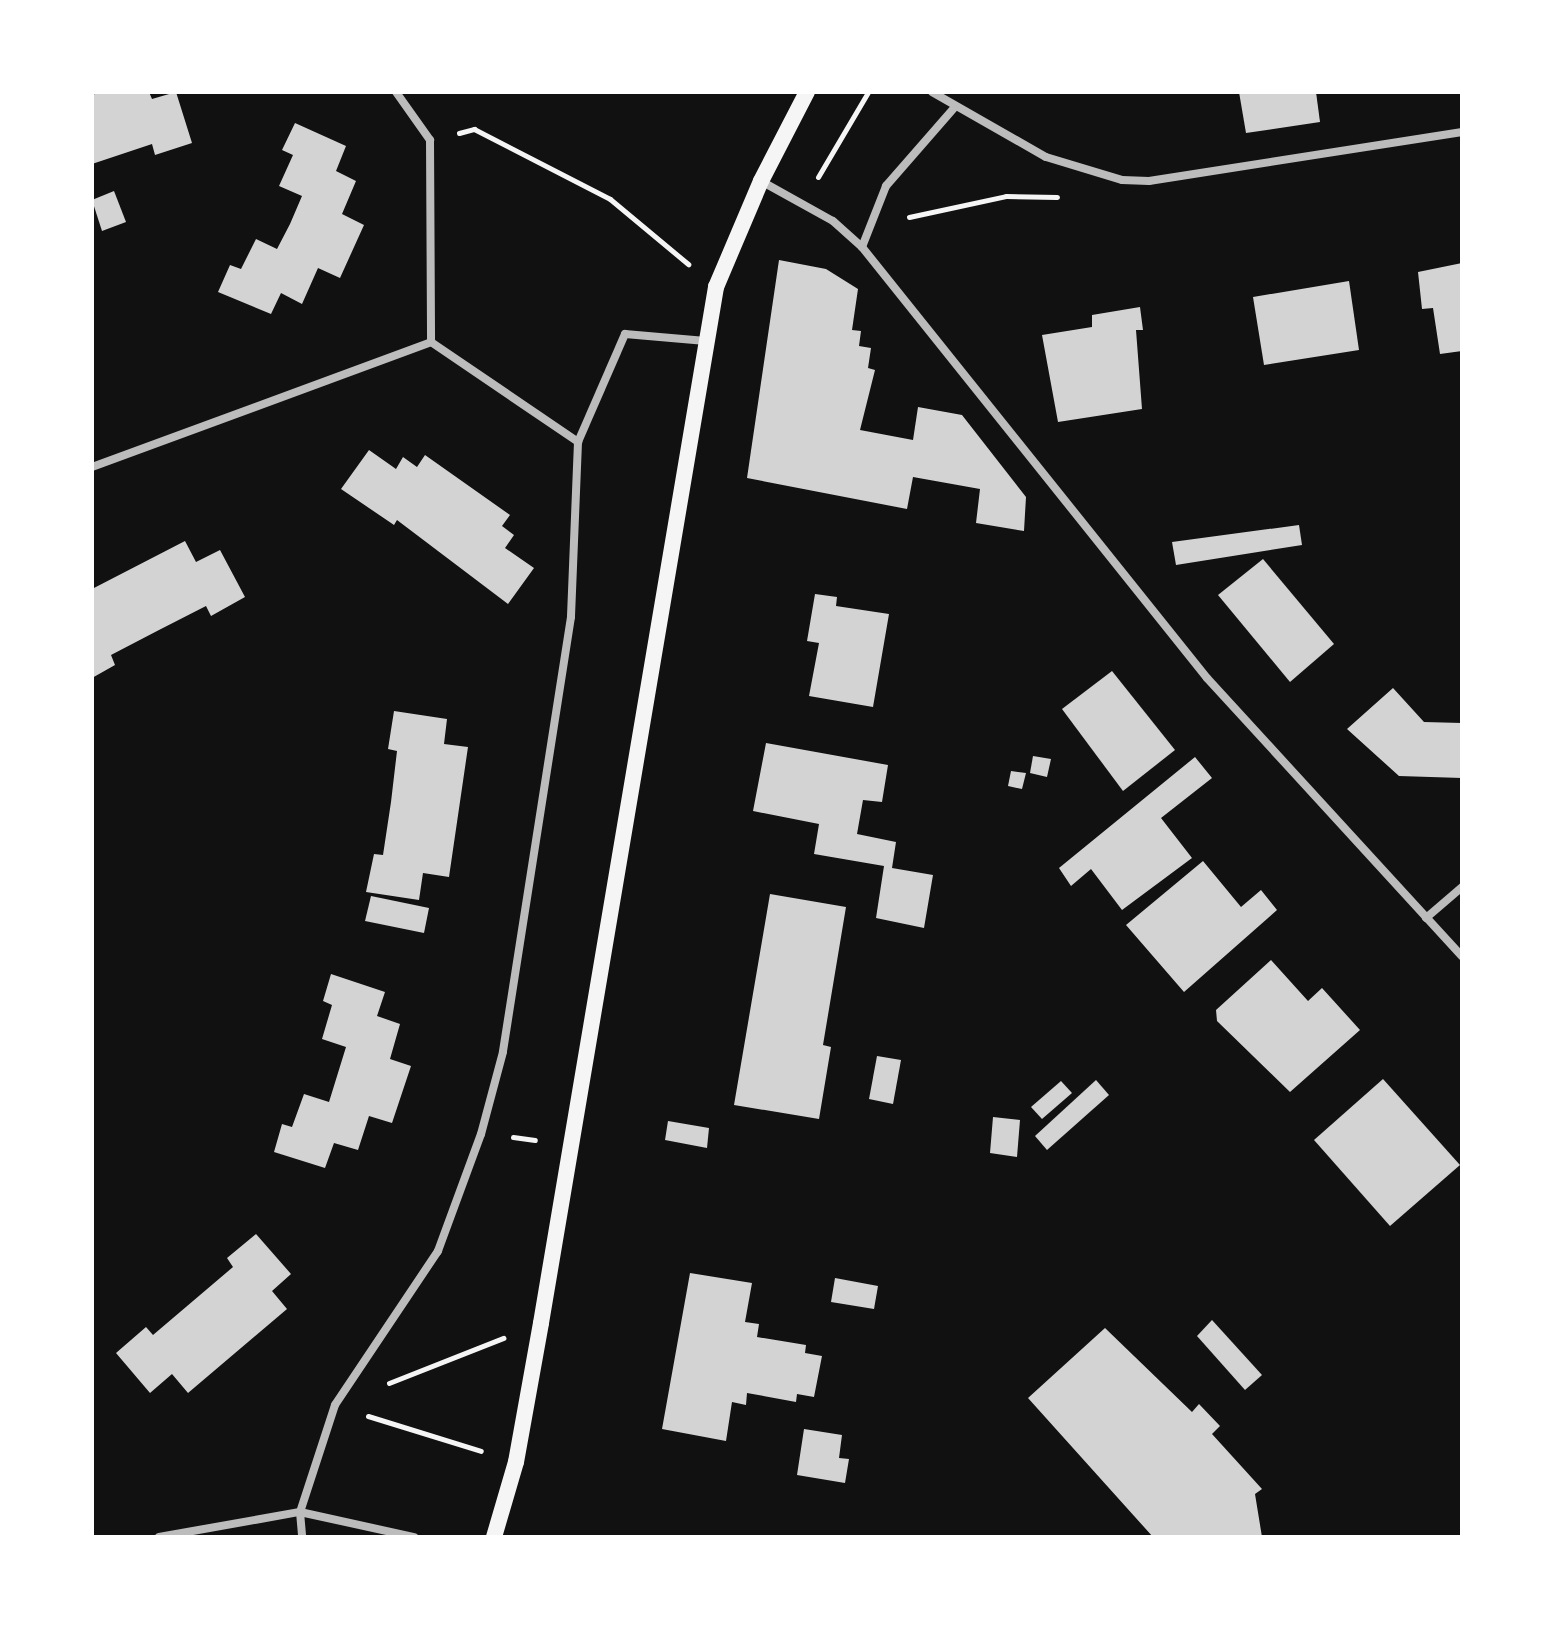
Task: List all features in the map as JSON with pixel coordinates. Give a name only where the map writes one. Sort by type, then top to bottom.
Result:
[{"type":"main road","points":[[494,1537],[516,1462],[541,1323],[716,287],[761,181],[807,92]]},
{"type":"street","points":[[396,92],[430,140],[431,342]]},
{"type":"street","points":[[932,92],[954,108],[1046,157],[1122,180],[1149,181],[1462,132]]},
{"type":"street","points":[[862,247],[886,186],[954,108]]},
{"type":"street","points":[[761,181],[803,202],[862,247],[1207,678],[1462,956]]},
{"type":"street","points":[[302,1537],[300,1512],[335,1405],[438,1251],[481,1134],[503,1052],[571,617],[578,442],[625,334],[706,341]]},
{"type":"street","points":[[431,342],[578,442]]},
{"type":"street","points":[[92,467],[431,342]]},
{"type":"street","points":[[1426,918],[1462,887]]},
{"type":"street","points":[[159,1537],[300,1512],[414,1537]]},
{"type":"path","points":[[803,202],[868,92]]},
{"type":"path","points":[[430,140],[474,129],[515,150],[610,199],[716,287]]},
{"type":"path","points":[[862,247],[904,218],[1006,196],[1068,198],[1122,180]]},
{"type":"path","points":[[481,1134],[572,1144]]},
{"type":"path","points":[[335,1405],[541,1323]]},
{"type":"path","points":[[335,1405],[516,1462]]},
{"type":"building","points":[[101,92],[149,92],[152,99],[176,92],[192,143],[155,155],[152,144],[92,164],[92,95]]},
{"type":"building","points":[[1239,92],[1316,92],[1320,122],[1246,133]]},
{"type":"building","points":[[295,123],[346,146],[336,171],[356,181],[342,214],[364,225],[340,278],[318,268],[302,304],[281,293],[271,314],[218,292],[230,265],[241,269],[256,239],[277,249],[290,224],[302,196],[279,186],[293,155],[282,150]]},
{"type":"building","points":[[114,191],[126,222],[102,231],[92,200]]},
{"type":"building","points":[[779,260],[826,269],[858,289],[852,330],[861,331],[859,346],[871,348],[868,368],[875,370],[860,430],[913,440],[918,407],[962,415],[1026,497],[1024,531],[976,523],[980,489],[913,477],[907,509],[747,478]]},
{"type":"building","points":[[1462,263],[1462,351],[1440,354],[1433,308],[1422,309],[1418,272]]},
{"type":"building","points":[[1349,281],[1359,350],[1264,365],[1253,297]]},
{"type":"building","points":[[1140,307],[1143,330],[1136,330],[1142,409],[1058,422],[1042,335],[1092,327],[1092,315]]},
{"type":"building","points":[[369,450],[396,469],[403,457],[417,467],[425,455],[510,515],[502,526],[514,535],[505,548],[534,568],[508,604],[397,520],[394,525],[341,489]]},
{"type":"building","points":[[1299,525],[1302,545],[1176,565],[1172,542]]},
{"type":"building","points":[[185,541],[196,562],[220,550],[245,597],[211,616],[206,606],[111,655],[115,665],[92,678],[92,589]]},
{"type":"building","points":[[1263,559],[1334,644],[1290,682],[1218,595]]},
{"type":"building","points":[[815,594],[837,597],[836,606],[889,614],[873,707],[809,696],[819,643],[807,641]]},
{"type":"building","points":[[1112,671],[1175,750],[1123,791],[1062,709]]},
{"type":"building","points":[[1393,688],[1424,722],[1462,723],[1462,778],[1399,776],[1347,729]]},
{"type":"building","points":[[394,711],[447,719],[444,744],[468,747],[449,877],[423,873],[419,900],[366,892],[374,854],[383,855],[397,751],[388,749]]},
{"type":"building","points":[[766,743],[888,765],[882,802],[863,800],[857,834],[896,842],[892,868],[933,875],[924,928],[876,918],[884,866],[814,854],[819,824],[753,811]]},
{"type":"building","points":[[1033,756],[1051,759],[1047,777],[1030,773]]},
{"type":"building","points":[[1195,757],[1212,778],[1161,818],[1192,858],[1122,910],[1091,869],[1071,886],[1059,868]]},
{"type":"building","points":[[1011,771],[1026,773],[1022,789],[1008,786]]},
{"type":"building","points":[[1203,861],[1241,907],[1261,890],[1277,910],[1184,992],[1126,925]]},
{"type":"building","points":[[770,894],[846,907],[823,1045],[831,1047],[819,1119],[734,1105]]},
{"type":"building","points":[[371,896],[429,908],[424,933],[365,921]]},
{"type":"building","points":[[1271,960],[1308,1001],[1322,988],[1360,1030],[1290,1092],[1217,1021],[1216,1010]]},
{"type":"building","points":[[331,974],[385,992],[377,1016],[400,1024],[390,1059],[411,1066],[392,1123],[369,1116],[358,1150],[334,1143],[325,1168],[274,1152],[282,1124],[292,1127],[304,1094],[329,1102],[346,1047],[322,1039],[332,1005],[323,1001]]},
{"type":"building","points":[[877,1056],[901,1060],[893,1104],[869,1099]]},
{"type":"building","points":[[1383,1079],[1460,1165],[1390,1226],[1314,1140]]},
{"type":"building","points":[[1096,1080],[1109,1095],[1047,1150],[1035,1136]]},
{"type":"building","points":[[1061,1081],[1072,1093],[1042,1119],[1031,1107]]},
{"type":"building","points":[[993,1117],[1020,1120],[1017,1157],[990,1153]]},
{"type":"building","points":[[668,1121],[709,1128],[707,1148],[665,1140]]},
{"type":"building","points":[[256,1234],[291,1274],[272,1291],[287,1309],[188,1393],[172,1374],[150,1393],[116,1353],[146,1327],[153,1335],[233,1267],[227,1258]]},
{"type":"building","points":[[690,1273],[752,1283],[745,1322],[759,1324],[757,1337],[806,1345],[805,1353],[822,1356],[814,1397],[797,1394],[796,1402],[747,1393],[746,1405],[732,1402],[726,1441],[662,1429]]},
{"type":"building","points":[[835,1278],[878,1286],[874,1309],[831,1302]]},
{"type":"building","points":[[1212,1320],[1262,1375],[1245,1390],[1197,1336]]},
{"type":"building","points":[[1105,1328],[1192,1412],[1199,1404],[1220,1426],[1212,1434],[1262,1489],[1255,1494],[1262,1537],[1153,1537],[1028,1398]]},
{"type":"building","points":[[804,1429],[842,1435],[839,1458],[849,1459],[845,1483],[797,1475]]}]
